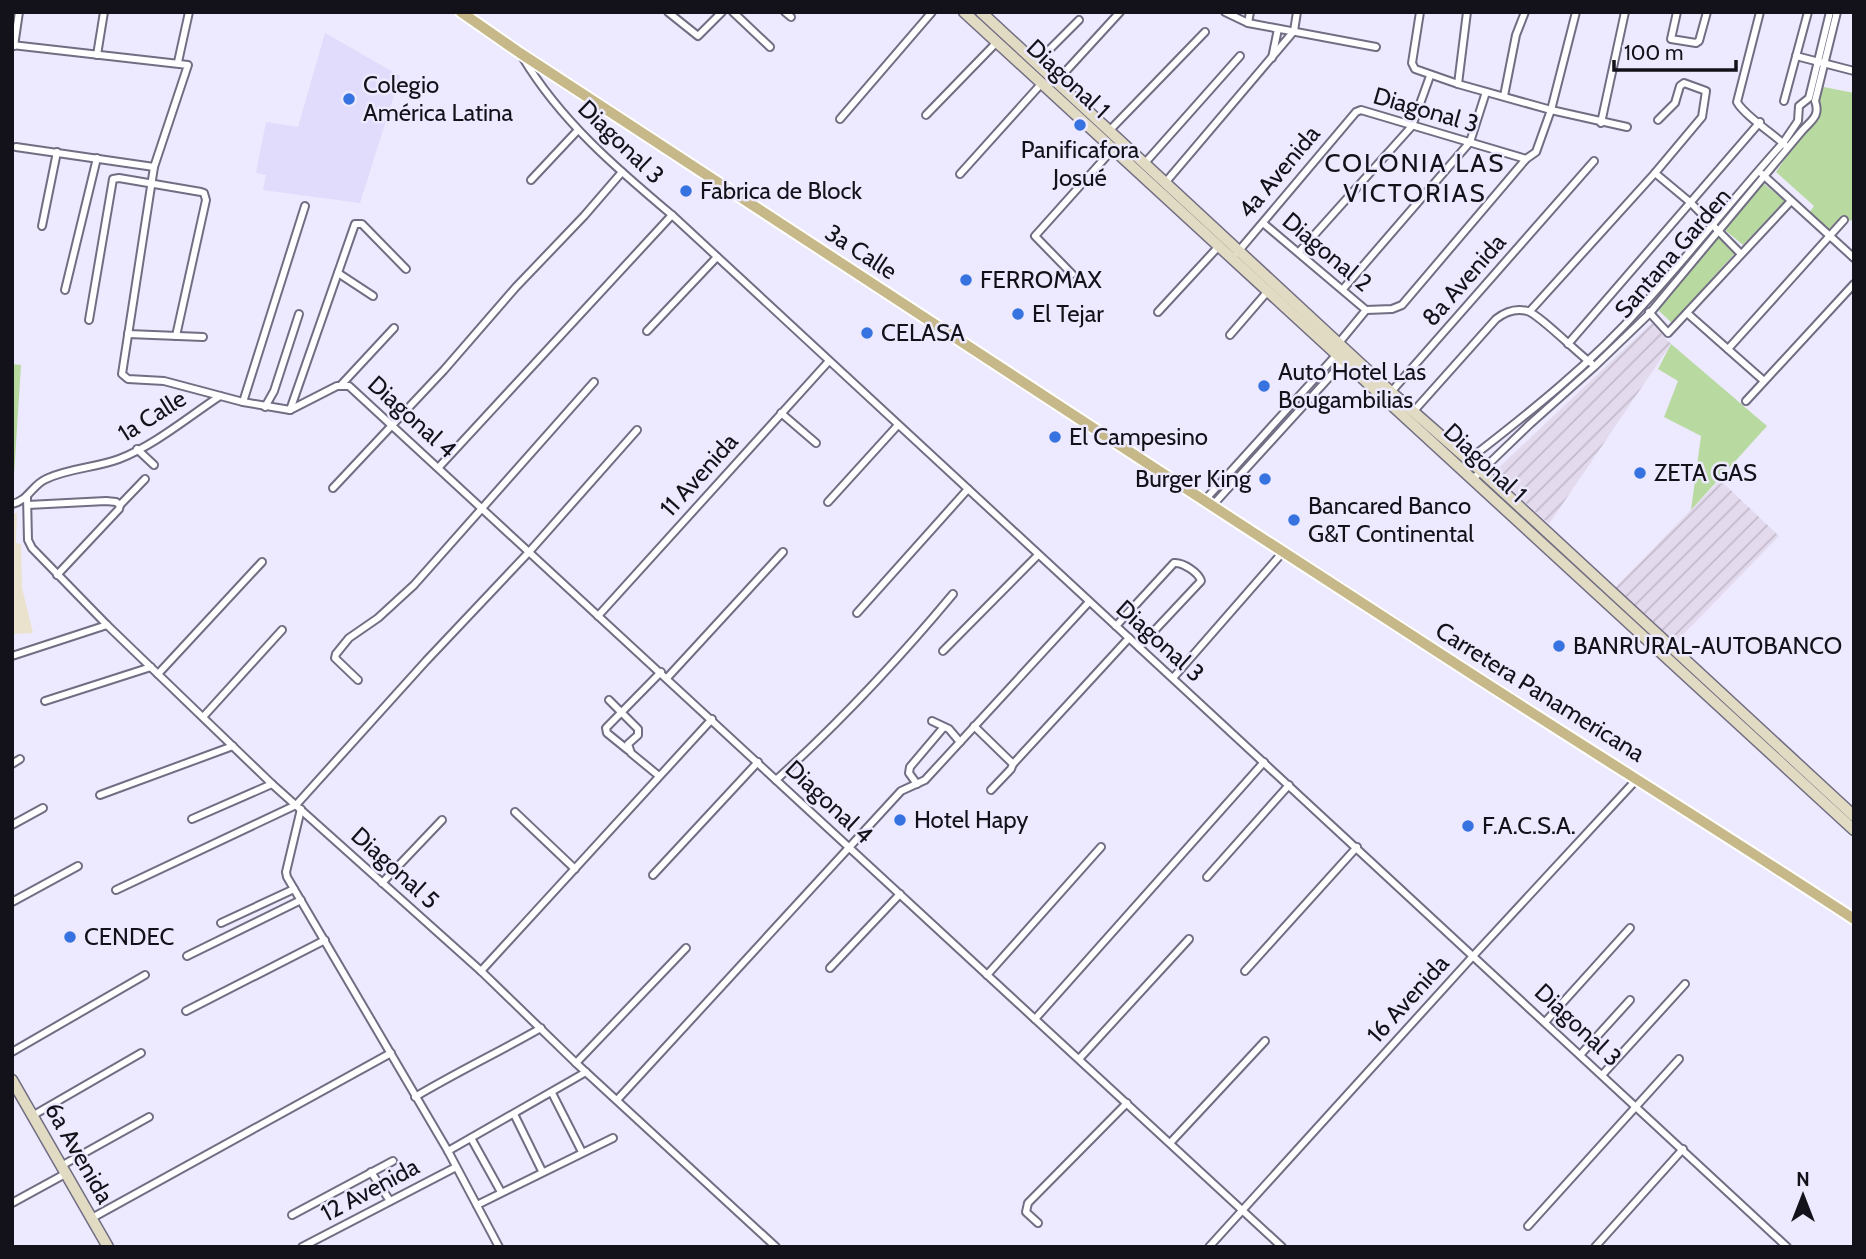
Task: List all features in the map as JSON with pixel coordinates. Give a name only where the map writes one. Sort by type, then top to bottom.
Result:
[{"type":"main road","name":"3a Calle","points":[[461,12],[1208,503]]},
{"type":"main road","name":"Diagonal 1","points":[[964,12],[1049,85],[1109,131],[1144,164],[1162,187],[1219,246],[1235,255],[1268,292],[1391,392],[1481,471],[1854,816]]},
{"type":"main road","name":"Diagonal 1","points":[[981,12],[1037,64],[1049,85],[1113,149],[1162,187],[1341,352],[1458,467],[1854,830]]},
{"type":"main road","name":"Carretera Panamericana","points":[[1208,503],[1854,919]]},
{"type":"main road","name":"6a Avenida","points":[[12,1080],[108,1247]]},
{"type":"street","points":[[19,12],[13,45],[186,63],[189,68],[154,167],[122,370],[124,377],[164,381],[243,402],[290,410],[341,385],[394,328]]},
{"type":"street","points":[[97,55],[104,12]]},
{"type":"street","points":[[178,62],[189,12]]},
{"type":"street","points":[[668,12],[698,36],[722,12]]},
{"type":"street","points":[[733,12],[770,47]]},
{"type":"street","points":[[840,119],[932,12]]},
{"type":"street","points":[[960,174],[1120,12]]},
{"type":"street","points":[[1225,12],[1248,23],[1376,47]]},
{"type":"street","points":[[1248,23],[1251,12]]},
{"type":"street","points":[[1162,187],[1294,31],[1297,12]]},
{"type":"street","points":[[1420,12],[1412,62],[1415,69],[1458,85],[1601,123],[1627,127]]},
{"type":"street","points":[[1458,85],[1467,12]]},
{"type":"street","points":[[1504,96],[1516,35],[1525,12]]},
{"type":"street","points":[[1208,503],[1248,466],[1341,352],[1366,310],[1392,309],[1402,305],[1526,159],[1536,152],[1576,12]]},
{"type":"street","points":[[1601,123],[1625,12]]},
{"type":"street","points":[[1678,12],[1671,39],[1696,43],[1699,41],[1707,12]]},
{"type":"street","points":[[1760,12],[1737,102],[1741,110],[1760,122],[1788,149]]},
{"type":"street","points":[[1784,101],[1808,12]]},
{"type":"street","name":"Santana Garden","points":[[1472,480],[1650,313],[1816,117],[1817,108],[1812,100],[1830,12]]},
{"type":"street","name":"Santana Garden","points":[[1821,63],[1837,12]]},
{"type":"street","points":[[1037,64],[1079,20]]},
{"type":"street","points":[[1271,60],[1278,29]]},
{"type":"street","points":[[1109,131],[1205,32]]},
{"type":"street","points":[[926,115],[997,42]]},
{"type":"street","name":"Diagonal 3","points":[[520,53],[540,86],[578,130],[622,172],[672,215],[1546,1021],[1787,1247]]},
{"type":"street","points":[[1144,164],[1240,56]]},
{"type":"street","points":[[1796,56],[1854,71]]},
{"type":"street","points":[[1299,252],[1412,126],[1430,76]]},
{"type":"street","points":[[1530,311],[1702,117],[1706,91],[1684,83],[1680,86],[1675,103],[1658,120]]},
{"type":"street","points":[[1343,289],[1470,142],[1486,92]]},
{"type":"street","name":"Santana Garden","points":[[1458,467],[1502,434],[1588,361],[1643,306],[1783,143],[1798,121],[1800,106],[1812,100]]},
{"type":"street","name":"Diagonal 3","points":[[1356,111],[1367,110],[1526,159]]},
{"type":"street","name":"4a Avenida","points":[[1235,255],[1356,111]]},
{"type":"street","points":[[1798,121],[1807,125]]},
{"type":"street","points":[[1568,344],[1760,122]]},
{"type":"street","points":[[531,180],[578,130]]},
{"type":"street","points":[[16,147],[154,167]]},
{"type":"street","points":[[1072,274],[1035,236],[1113,149]]},
{"type":"street","points":[[42,226],[57,152]]},
{"type":"street","points":[[65,290],[97,158]]},
{"type":"street","name":"8a Avenida","points":[[1391,392],[1594,161]]},
{"type":"street","points":[[1758,170],[1854,258]]},
{"type":"street","points":[[333,488],[622,172]]},
{"type":"street","points":[[1655,173],[1691,203],[1741,254]]},
{"type":"street","points":[[89,320],[113,179],[201,192],[206,197],[176,335]]},
{"type":"street","points":[[1643,306],[1668,333],[1791,201]]},
{"type":"street","points":[[243,402],[305,206]]},
{"type":"street","points":[[439,467],[672,215]]},
{"type":"street","points":[[1728,349],[1844,220]]},
{"type":"street","points":[[290,410],[355,224],[359,223],[406,269]]},
{"type":"street","name":"Diagonal 2","points":[[1263,223],[1366,310]]},
{"type":"street","points":[[1158,312],[1219,246]]},
{"type":"street","points":[[647,331],[717,257]]},
{"type":"street","points":[[338,274],[373,296]]},
{"type":"street","points":[[1746,401],[1854,284]]},
{"type":"street","points":[[1230,335],[1268,292]]},
{"type":"street","points":[[1412,412],[1504,313],[1530,311],[1595,366]]},
{"type":"street","points":[[1687,313],[1764,382]]},
{"type":"street","points":[[265,407],[274,391],[299,314]]},
{"type":"street","points":[[128,334],[203,337]]},
{"type":"street","points":[[1208,503],[1242,461],[1341,352]]},
{"type":"street","name":"11 Avenida","points":[[598,616],[829,361]]},
{"type":"street","points":[[358,680],[334,656],[349,638],[378,618],[414,585],[594,382]]},
{"type":"street","name":"Diagonal 4","points":[[341,385],[349,386],[439,467],[481,509],[661,671],[1282,1247]]},
{"type":"street","name":"1a Calle","points":[[12,504],[27,496],[46,479],[66,470],[116,460],[220,396]]},
{"type":"street","points":[[781,413],[816,443]]},
{"type":"street","points":[[828,502],[898,425]]},
{"type":"street","points":[[116,890],[299,807],[426,661],[529,552],[637,430]]},
{"type":"street","points":[[1502,434],[1510,442]]},
{"type":"street","points":[[137,449],[154,465]]},
{"type":"street","points":[[1242,461],[1248,466]]},
{"type":"street","points":[[57,575],[145,479]]},
{"type":"street","points":[[857,613],[968,489]]},
{"type":"street","name":"Diagonal 5","points":[[27,496],[29,544],[57,575],[272,784],[481,971],[576,1063],[776,1247]]},
{"type":"street","points":[[28,505],[106,500],[120,505]]},
{"type":"street","points":[[667,678],[783,552]]},
{"type":"street","points":[[1173,678],[1283,552]]},
{"type":"street","points":[[943,651],[1038,555]]},
{"type":"street","points":[[158,674],[262,562]]},
{"type":"street","points":[[1116,626],[1174,563],[1181,563],[1199,576],[1201,581],[1139,647]]},
{"type":"street","points":[[776,780],[869,691],[953,594]]},
{"type":"street","points":[[617,1100],[901,791],[925,780],[1089,602]]},
{"type":"street","points":[[12,656],[107,625]]},
{"type":"street","points":[[203,718],[282,630]]},
{"type":"street","points":[[991,790],[1129,638]]},
{"type":"street","points":[[45,701],[151,667]]},
{"type":"street","points":[[659,776],[606,729],[661,671]]},
{"type":"street","points":[[609,700],[638,729],[638,735],[628,744],[628,750]]},
{"type":"street","points":[[481,971],[712,719]]},
{"type":"street","points":[[932,721],[949,729],[960,742]]},
{"type":"street","points":[[975,726],[1013,764]]},
{"type":"street","points":[[917,784],[909,773],[910,767],[943,728]]},
{"type":"street","points":[[100,795],[233,746]]},
{"type":"street","points":[[12,764],[20,759]]},
{"type":"street","points":[[653,875],[758,762]]},
{"type":"street","points":[[1034,1019],[1264,762]]},
{"type":"street","name":"16 Avenida","points":[[1209,1247],[1637,779]]},
{"type":"street","points":[[192,820],[272,784]]},
{"type":"street","points":[[1207,877],[1289,785]]},
{"type":"street","points":[[299,807],[286,872],[448,1151],[499,1247]]},
{"type":"street","points":[[12,825],[43,808]]},
{"type":"street","points":[[515,812],[575,869]]},
{"type":"street","points":[[382,883],[442,820]]},
{"type":"street","points":[[987,975],[1101,847]]},
{"type":"street","points":[[1245,971],[1357,847]]},
{"type":"street","points":[[12,902],[78,866]]},
{"type":"street","points":[[221,923],[294,889]]},
{"type":"street","points":[[830,968],[900,894]]},
{"type":"street","points":[[187,956],[302,900]]},
{"type":"street","points":[[1546,1021],[1630,928]]},
{"type":"street","points":[[1079,1059],[1189,939]]},
{"type":"street","points":[[187,1011],[325,940]]},
{"type":"street","points":[[576,1063],[686,947]]},
{"type":"street","points":[[12,1052],[145,975]]},
{"type":"street","points":[[1603,1074],[1685,984]]},
{"type":"street","points":[[1581,1054],[1630,1000]]},
{"type":"street","points":[[415,1097],[541,1028]]},
{"type":"street","points":[[1171,1142],[1265,1041]]},
{"type":"street","points":[[32,1116],[141,1054]]},
{"type":"street","points":[[92,1218],[391,1054]]},
{"type":"street","points":[[1528,1226],[1679,1059]]},
{"type":"street","points":[[448,1151],[586,1072]]},
{"type":"street","points":[[552,1093],[582,1152]]},
{"type":"street","points":[[1038,1223],[1026,1212],[1028,1203],[1127,1102]]},
{"type":"street","points":[[514,1114],[542,1171]]},
{"type":"street","points":[[12,1203],[149,1117]]},
{"type":"street","points":[[471,1138],[501,1192]]},
{"type":"street","points":[[477,1205],[612,1138]]},
{"type":"street","points":[[1594,1247],[1683,1149]]},
{"type":"street","points":[[292,1215],[393,1161]]},
{"type":"street","name":"12 Avenida","points":[[302,1247],[456,1167]]},
{"type":"street","points":[[371,1172],[390,1201]]},
{"type":"street","points":[[1773,1247],[1779,1239]]},
{"type":"shaded area","name":"Colegio América Latina","points":[[325,33],[400,76],[360,203],[263,190],[266,175],[256,173],[266,122],[298,127]]},
{"type":"shaded area","points":[[1652,323],[1671,344],[1549,524],[1493,473]]},
{"type":"shaded area","points":[[1720,480],[1779,536],[1673,645],[1614,589]]},
{"type":"shaded area","points":[[12,513],[17,513],[16,543],[21,544],[22,588],[33,633],[12,634]]},
{"type":"green space","points":[[1819,86],[1854,93],[1854,219],[1850,221],[1842,215],[1830,231],[1809,213],[1814,206],[1776,172],[1807,125],[1812,122]]},
{"type":"green space","points":[[1763,183],[1785,201],[1743,245],[1725,230]]},
{"type":"green space","points":[[1719,237],[1736,252],[1672,323],[1658,310]]},
{"type":"green space","points":[[1671,344],[1767,426],[1691,510],[1701,436],[1664,417],[1678,381],[1658,369]]},
{"type":"green space","points":[[12,364],[21,365],[12,507]]},
{"type":"place","name":"Colegio América Latina","points":[[349,99]]},
{"type":"place","name":"Panificafora Josué","points":[[1080,125]]},
{"type":"place","name":"Fabrica de Block","points":[[686,191]]},
{"type":"place","name":"FERROMAX","points":[[966,280]]},
{"type":"place","name":"El Tejar","points":[[1018,314]]},
{"type":"place","name":"CELASA","points":[[867,333]]},
{"type":"place","name":"Auto Hotel Las Bougambilias","points":[[1264,386]]},
{"type":"place","name":"El Campesino","points":[[1055,437]]},
{"type":"place","name":"ZETA GAS","points":[[1640,473]]},
{"type":"place","name":"Burger King","points":[[1265,479]]},
{"type":"place","name":"Bancared Banco G&T Continental","points":[[1294,520]]},
{"type":"place","name":"BANRURAL-AUTOBANCO","points":[[1559,646]]},
{"type":"place","name":"Hotel Hapy","points":[[900,820]]},
{"type":"place","name":"F.A.C.S.A.","points":[[1468,826]]},
{"type":"place","name":"CENDEC","points":[[70,937]]},
{"type":"district","name":"COLONIA LAS VICTORIAS","points":[[1415,178]]}]
